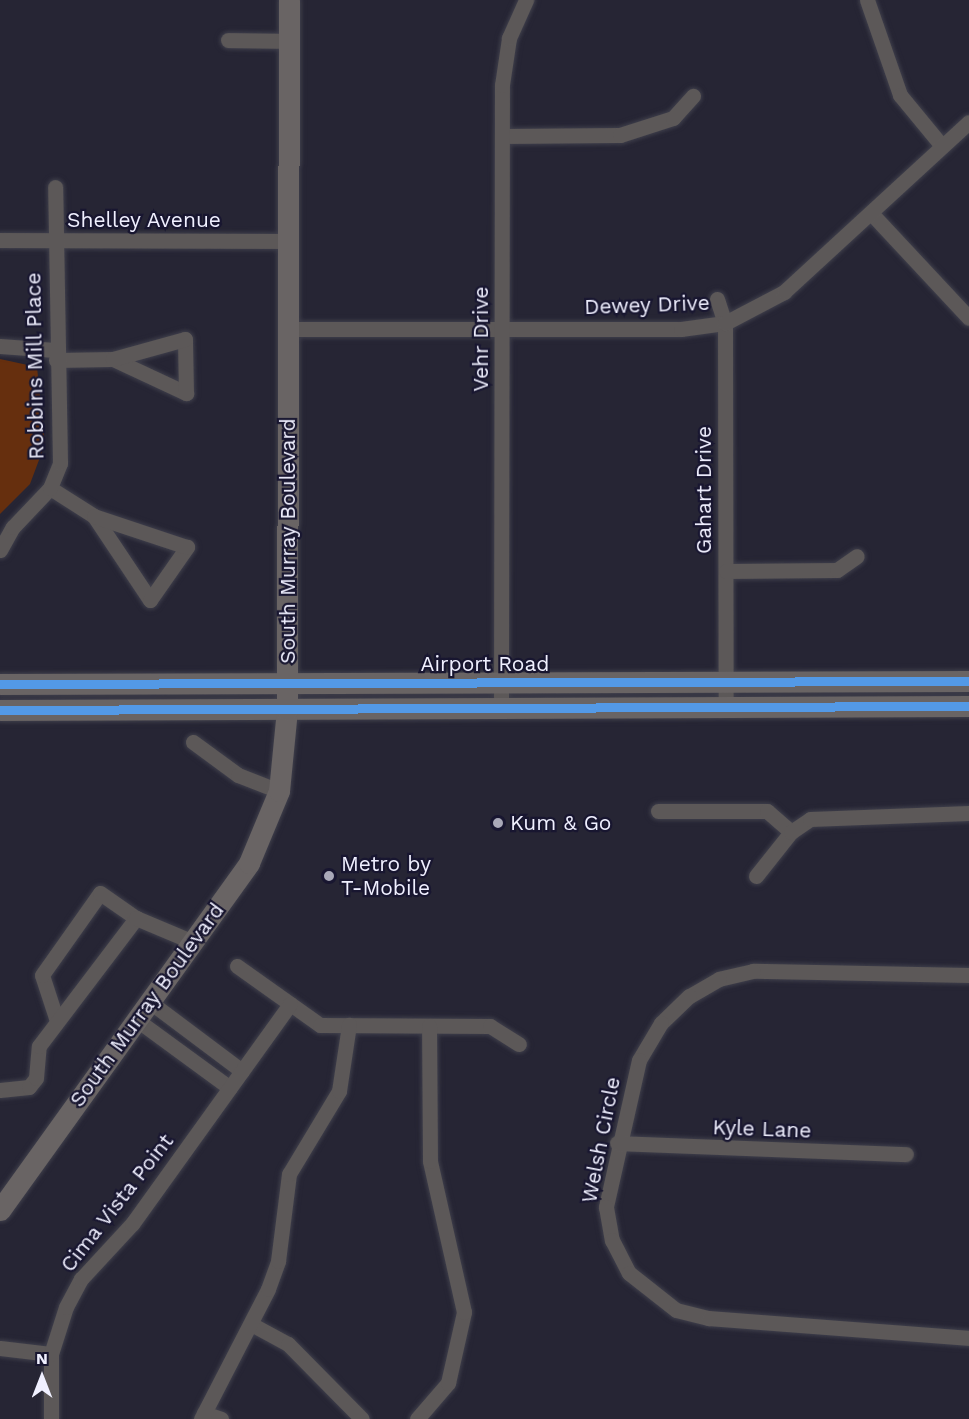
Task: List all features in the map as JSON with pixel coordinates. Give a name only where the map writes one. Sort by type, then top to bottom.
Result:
[{"type":"main road","name":"South Murray Boulevard","points":[[0,1210],[249,863],[279,791],[287,710],[289,0]]},
{"type":"main road","name":"Airport Road","points":[[0,684],[287,681],[726,683],[969,681]]},
{"type":"main road","points":[[0,710],[969,706]]},
{"type":"street","name":"Vehr Drive","points":[[501,709],[504,60],[526,0]]},
{"type":"street","points":[[867,0],[900,95],[942,146]]},
{"type":"street","points":[[228,40],[289,41]]},
{"type":"street","points":[[503,136],[620,135],[673,118],[693,96]]},
{"type":"street","name":"Dewey Drive","points":[[288,329],[681,329],[725,323],[764,307],[872,214],[969,122]]},
{"type":"street","name":"Robbins Mill Place","points":[[0,550],[6,528],[50,488],[62,446],[56,355],[55,187]]},
{"type":"street","points":[[872,214],[969,318]]},
{"type":"street","name":"Shelley Avenue","points":[[0,240],[288,241]]},
{"type":"street","name":"Gahart Drive","points":[[717,299],[725,323],[726,708]]},
{"type":"street","points":[[0,346],[56,355],[113,359],[185,339],[186,393],[113,359]]},
{"type":"street","points":[[50,488],[94,516],[187,547],[150,600],[103,536],[94,516]]},
{"type":"street","points":[[726,571],[837,570],[857,556]]},
{"type":"street","points":[[193,742],[238,775],[279,791]]},
{"type":"street","points":[[658,811],[767,811],[791,832]]},
{"type":"street","points":[[756,876],[791,832],[822,816],[969,813]]},
{"type":"street","points":[[57,1021],[42,975],[100,893],[136,918],[193,942]]},
{"type":"street","points":[[0,1090],[29,1087],[36,1078],[39,1046],[136,918]]},
{"type":"street","points":[[237,966],[320,1025],[490,1026],[519,1044]]},
{"type":"street","name":"Welsh Circle","points":[[969,975],[753,971],[720,979],[682,1002],[649,1038],[617,1143],[606,1207],[612,1240],[630,1273],[659,1301],[710,1318],[969,1338]]},
{"type":"street","points":[[150,1002],[242,1071]]},
{"type":"street","name":"Cima Vista Point","points":[[51,1419],[51,1354],[66,1307],[81,1279],[132,1224],[290,1004]]},
{"type":"street","points":[[137,1020],[230,1088]]},
{"type":"street","points":[[221,1419],[202,1416],[251,1324],[278,1262],[290,1174],[344,1077],[349,1025]]},
{"type":"street","points":[[417,1419],[448,1383],[464,1312],[429,1153],[429,1026]]},
{"type":"street","points":[[188,1056],[200,1040]]},
{"type":"street","name":"Kyle Lane","points":[[617,1143],[906,1154]]},
{"type":"street","points":[[251,1324],[288,1344],[362,1419]]},
{"type":"street","points":[[0,1348],[51,1354]]},
{"type":"shaded area","points":[[0,359],[37,367],[45,444],[30,484],[0,514]]},
{"type":"cycle path","points":[[0,684],[969,681]]},
{"type":"cycle path","points":[[0,710],[969,706]]},
{"type":"place","name":"Kum & Go","points":[[498,823]]},
{"type":"place","name":"Metro by T-Mobile","points":[[329,876]]}]
